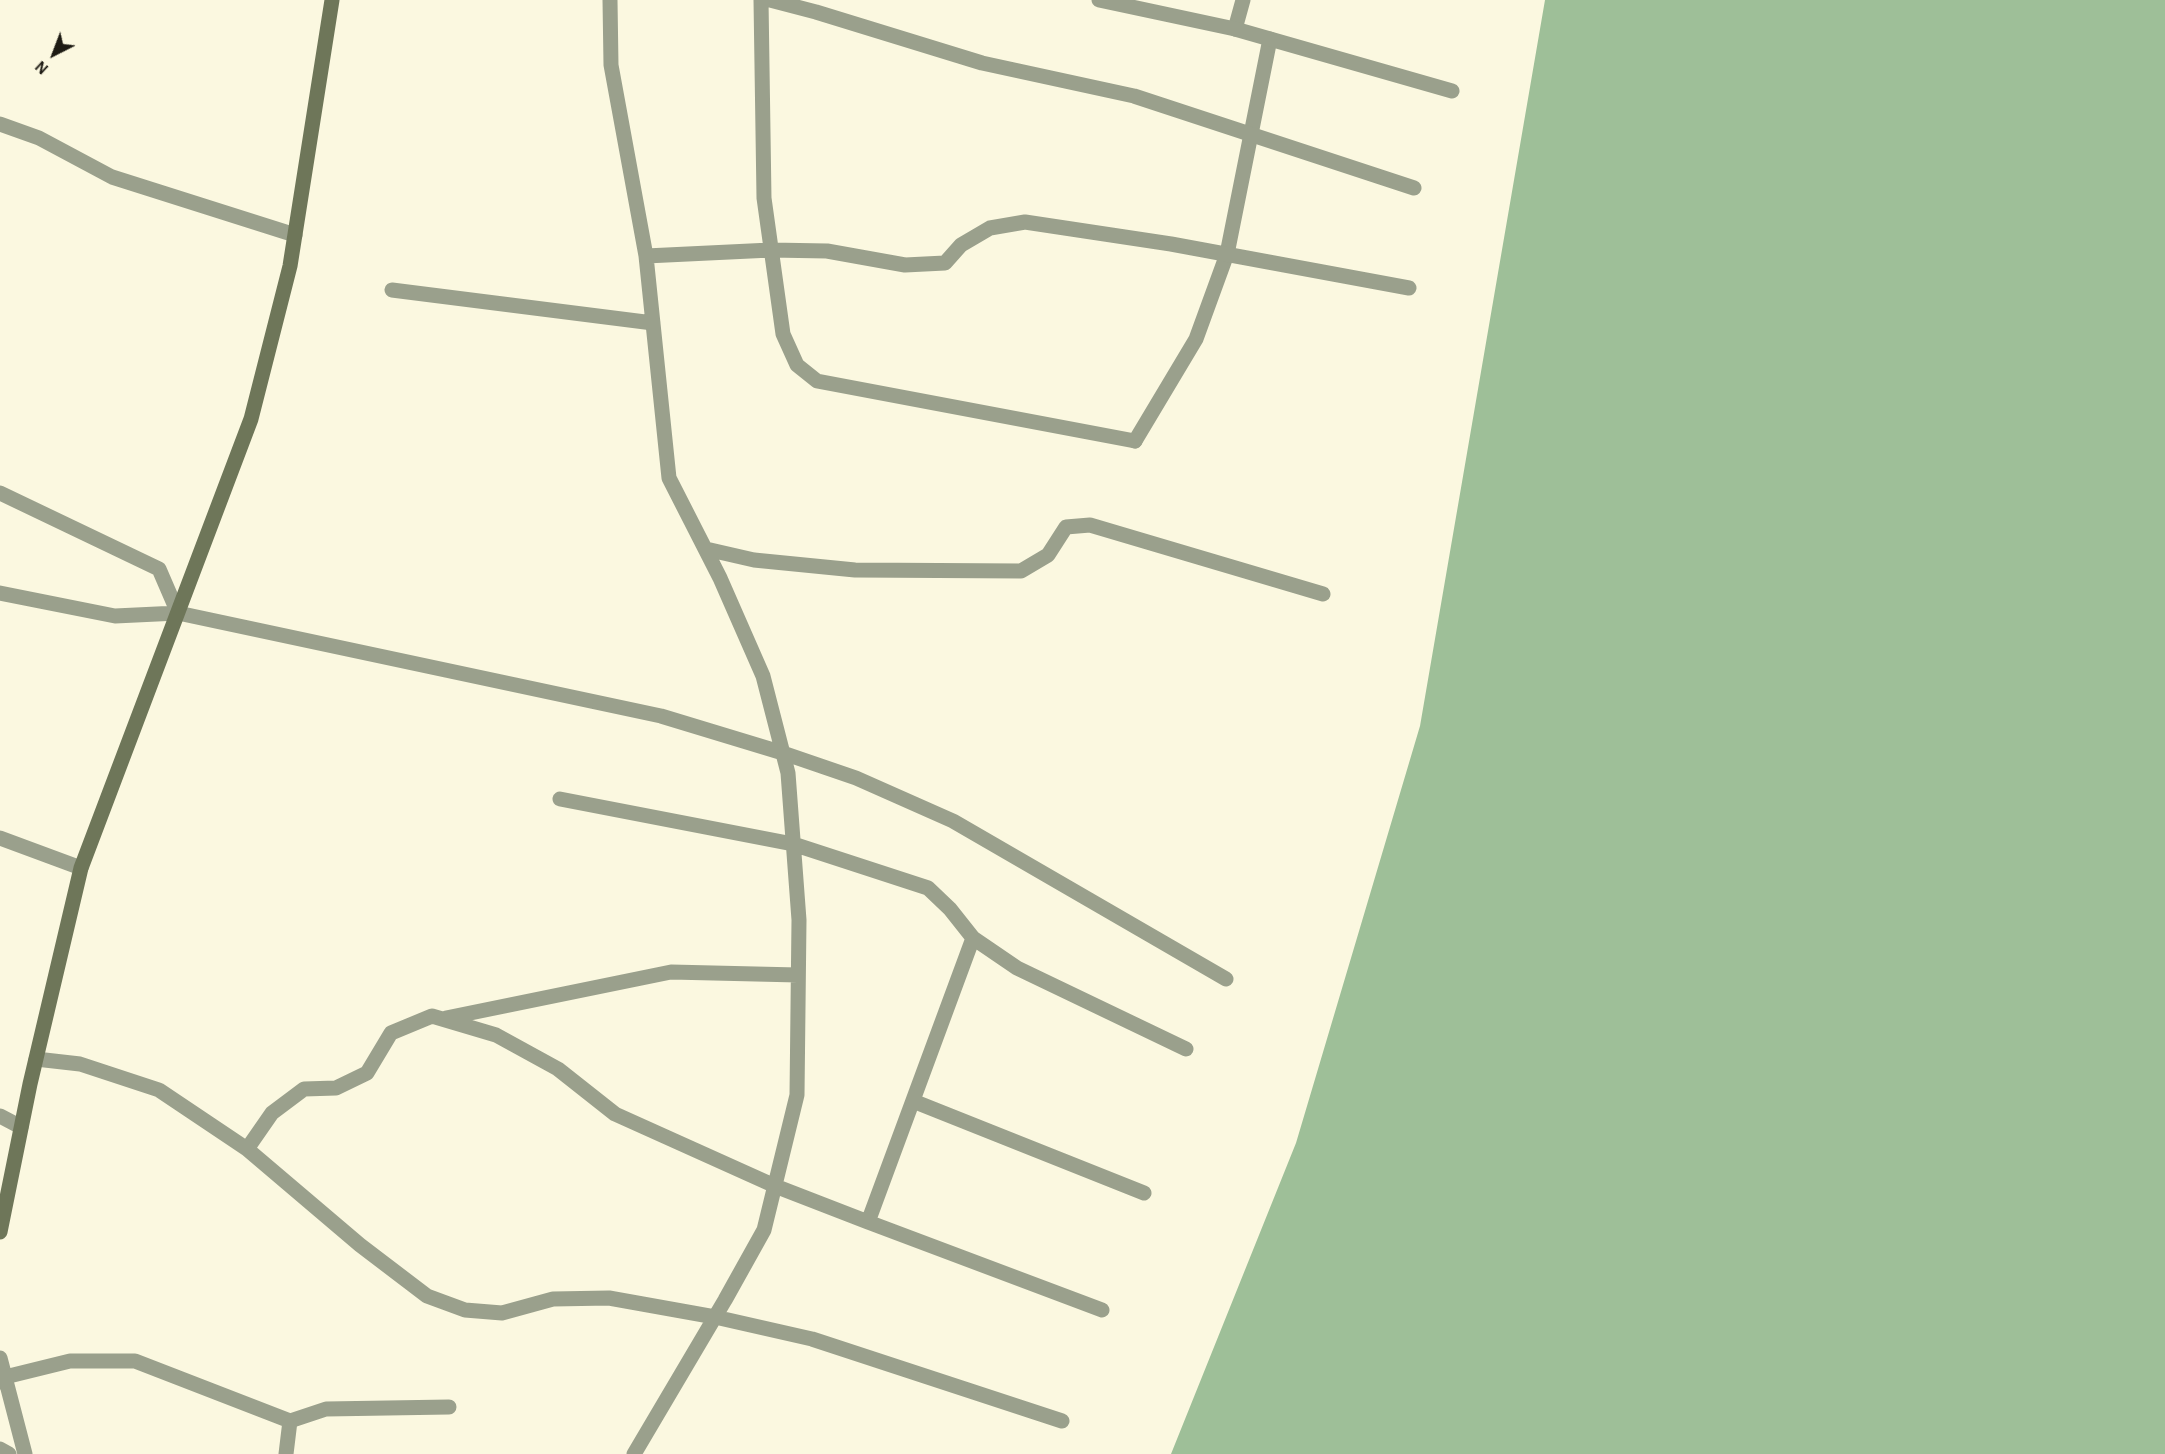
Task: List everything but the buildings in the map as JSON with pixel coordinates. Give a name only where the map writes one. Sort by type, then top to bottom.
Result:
[{"type":"main road","points":[[0,1232],[36,1059],[81,868],[251,419],[290,266],[332,0]]},
{"type":"street","points":[[610,0],[611,66],[646,256],[669,478],[706,549],[763,676],[788,773],[799,920],[798,1095],[764,1230],[634,1454]]},
{"type":"street","points":[[760,0],[764,198],[783,334],[797,365],[817,381],[1135,441],[1196,339],[1227,254],[1270,39]]},
{"type":"street","points":[[770,0],[982,63],[1134,96],[1414,188]]},
{"type":"street","points":[[1099,0],[1235,29],[1452,91]]},
{"type":"street","points":[[1235,29],[1243,0]]},
{"type":"street","points":[[0,124],[39,138],[112,177],[295,235]]},
{"type":"street","points":[[646,256],[771,250],[827,251],[905,265],[945,263],[961,245],[990,228],[1025,222],[1227,254],[1409,288]]},
{"type":"street","points":[[392,290],[653,323]]},
{"type":"street","points":[[0,493],[159,569],[178,613]]},
{"type":"street","points":[[706,549],[754,560],[855,570],[1021,572],[1048,555],[1066,527],[1090,525],[1323,594]]},
{"type":"street","points":[[0,593],[115,616],[178,613],[662,716],[783,753],[856,778],[953,820],[1226,979]]},
{"type":"street","points":[[560,799],[793,844],[928,888],[950,909],[973,938],[1017,968],[1186,1049]]},
{"type":"street","points":[[0,838],[81,868]]},
{"type":"street","points":[[868,1222],[973,938]]},
{"type":"street","points":[[441,1019],[671,972],[798,975]]},
{"type":"street","points":[[247,1149],[272,1113],[304,1089],[336,1088],[367,1073],[391,1033],[432,1016],[496,1035],[558,1069],[615,1114],[775,1186],[1102,1310]]},
{"type":"street","points":[[36,1059],[80,1064],[159,1089],[247,1149],[360,1245],[427,1296],[465,1310],[502,1313],[553,1299],[609,1298],[715,1317],[812,1339],[1062,1421]]},
{"type":"street","points":[[913,1101],[1144,1193]]},
{"type":"street","points":[[0,1116],[21,1127]]},
{"type":"street","points":[[0,1358],[2,1379],[25,1454]]},
{"type":"street","points":[[2,1379],[70,1361],[135,1361],[290,1420],[326,1409],[449,1407]]},
{"type":"street","points":[[285,1454],[290,1420]]},
{"type":"street","points":[[0,1449],[9,1454]]},
{"type":"shaded area","points":[[1545,0],[2165,0],[2165,1454],[1171,1454],[1296,1143],[1420,726]]}]
